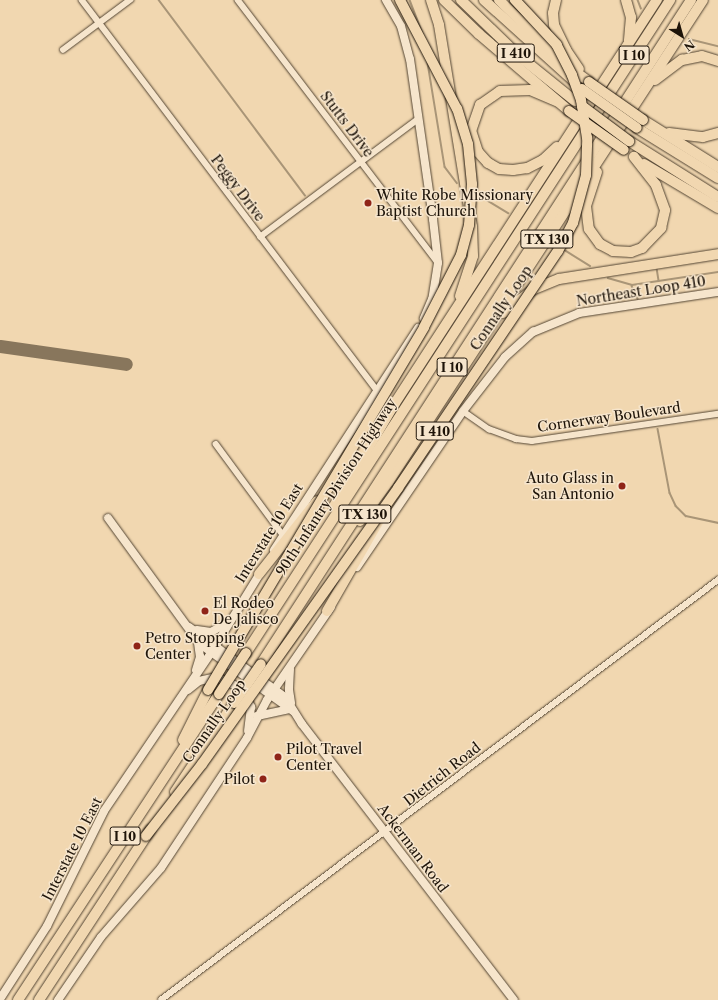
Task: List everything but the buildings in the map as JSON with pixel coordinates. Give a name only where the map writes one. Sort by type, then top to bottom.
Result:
[{"type":"highway","points":[[171,767],[208,690],[424,327],[447,285],[465,240],[469,225],[472,184],[468,144],[457,109],[400,0]]},
{"type":"highway","name":"TX 130","points":[[281,598],[395,403],[435,342],[464,289],[473,256],[471,220],[439,25],[431,0]]},
{"type":"highway","points":[[444,0],[479,34],[569,111],[627,145],[634,156],[649,173],[663,198],[664,221],[657,235],[647,244],[631,252],[622,252],[600,244],[589,229],[586,219],[586,206],[591,186],[604,153]]},
{"type":"highway","name":"I 410","points":[[461,0],[519,56],[627,145],[718,197]]},
{"type":"highway","name":"I 410","points":[[484,0],[586,85]]},
{"type":"highway","points":[[499,0],[586,85],[718,178]]},
{"type":"highway","name":"Connally Loop","points":[[146,836],[202,764],[398,488],[558,251],[573,223],[586,175],[587,138],[581,100],[572,75],[557,45],[515,0]]},
{"type":"highway","points":[[556,0],[553,13],[554,25],[586,85]]},
{"type":"highway","points":[[626,0],[632,17],[628,45]]},
{"type":"highway","points":[[435,342],[657,0]]},
{"type":"highway","name":"90th Infantry Division Highway","points":[[18,1000],[246,653],[670,0]]},
{"type":"highway","name":"I 10","points":[[39,1000],[261,664],[691,0]]},
{"type":"highway","points":[[637,102],[703,0]]},
{"type":"highway","name":"TX 130","points":[[292,615],[390,481],[637,102],[658,78],[682,60],[702,56],[718,61]]},
{"type":"highway","points":[[558,102],[530,90],[508,90],[493,94],[480,105],[472,124],[472,139],[478,152],[488,163],[499,169],[513,170],[527,168],[552,153],[575,126]]},
{"type":"highway","points":[[640,124],[689,137],[703,137],[718,133]]},
{"type":"highway","points":[[653,127],[718,167]]},
{"type":"highway","points":[[634,156],[718,208]]},
{"type":"highway","points":[[491,326],[501,314],[534,289],[560,279],[718,254]]},
{"type":"highway","points":[[259,574],[395,403]]},
{"type":"highway","points":[[327,611],[423,439],[436,411]]},
{"type":"highway","points":[[46,1000],[111,889]]},
{"type":"main road","points":[[386,0],[400,26],[410,59],[417,120],[438,263]]},
{"type":"main road","name":"Interstate 10 East","points":[[0,999],[47,926],[104,811],[213,649],[282,535],[376,390],[423,321],[432,299],[438,263]]},
{"type":"main road","name":"Northeast Loop 410","points":[[464,411],[505,357],[517,345],[539,329],[579,313],[718,292]]},
{"type":"main road","points":[[58,1000],[101,937],[161,868],[247,738],[257,716],[464,411]]},
{"type":"main road","name":"Ackerman Road","points":[[108,518],[192,629],[213,649],[274,691],[291,709],[514,1000]]},
{"type":"main road","points":[[192,629],[211,632],[229,622]]},
{"type":"main road","name":"Ackerman Road","points":[[192,629],[198,643],[213,649]]},
{"type":"main road","points":[[193,678],[199,663],[198,643]]},
{"type":"main road","points":[[257,716],[291,709],[289,690],[290,667]]},
{"type":"main road","points":[[182,695],[199,681],[216,677],[234,685],[244,693],[251,707],[247,738]]},
{"type":"street","name":"Peggy Drive","points":[[82,0],[376,390]]},
{"type":"street","points":[[63,50],[130,0]]},
{"type":"street","name":"Stutts Drive","points":[[238,0],[438,263]]},
{"type":"street","points":[[260,237],[417,120]]},
{"type":"street","name":"Cornerway Boulevard","points":[[464,411],[478,423],[500,434],[532,441],[718,414]]},
{"type":"street","points":[[216,444],[282,535]]},
{"type":"street","name":"Dietrich Road","points":[[161,1000],[718,580]]},
{"type":"waterway","points":[[159,0],[305,195]]},
{"type":"waterway","points":[[410,0],[423,34]]},
{"type":"waterway","points":[[638,0],[641,8]]},
{"type":"waterway","points":[[689,39],[718,46]]},
{"type":"waterway","points":[[428,63],[445,167],[457,183]]},
{"type":"waterway","points":[[475,193],[508,213]]},
{"type":"waterway","points":[[563,249],[590,266]]},
{"type":"waterway","points":[[657,268],[659,281]]},
{"type":"waterway","points":[[608,278],[632,285],[718,272]]},
{"type":"waterway","points":[[632,286],[638,299]]},
{"type":"waterway","points":[[658,429],[670,493],[676,506],[686,516],[718,523]]},
{"type":"taxiway","points":[[0,346],[126,364]]},
{"type":"place","name":"White Robe Missionary Baptist Church","points":[[368,203]]},
{"type":"place","name":"Auto Glass in San Antonio","points":[[622,486]]},
{"type":"place","name":"El Rodeo De Jalisco","points":[[205,611]]},
{"type":"place","name":"Petro Stopping Center","points":[[137,646]]},
{"type":"place","name":"Pilot Travel Center","points":[[278,757]]},
{"type":"place","name":"Pilot","points":[[263,779]]}]
